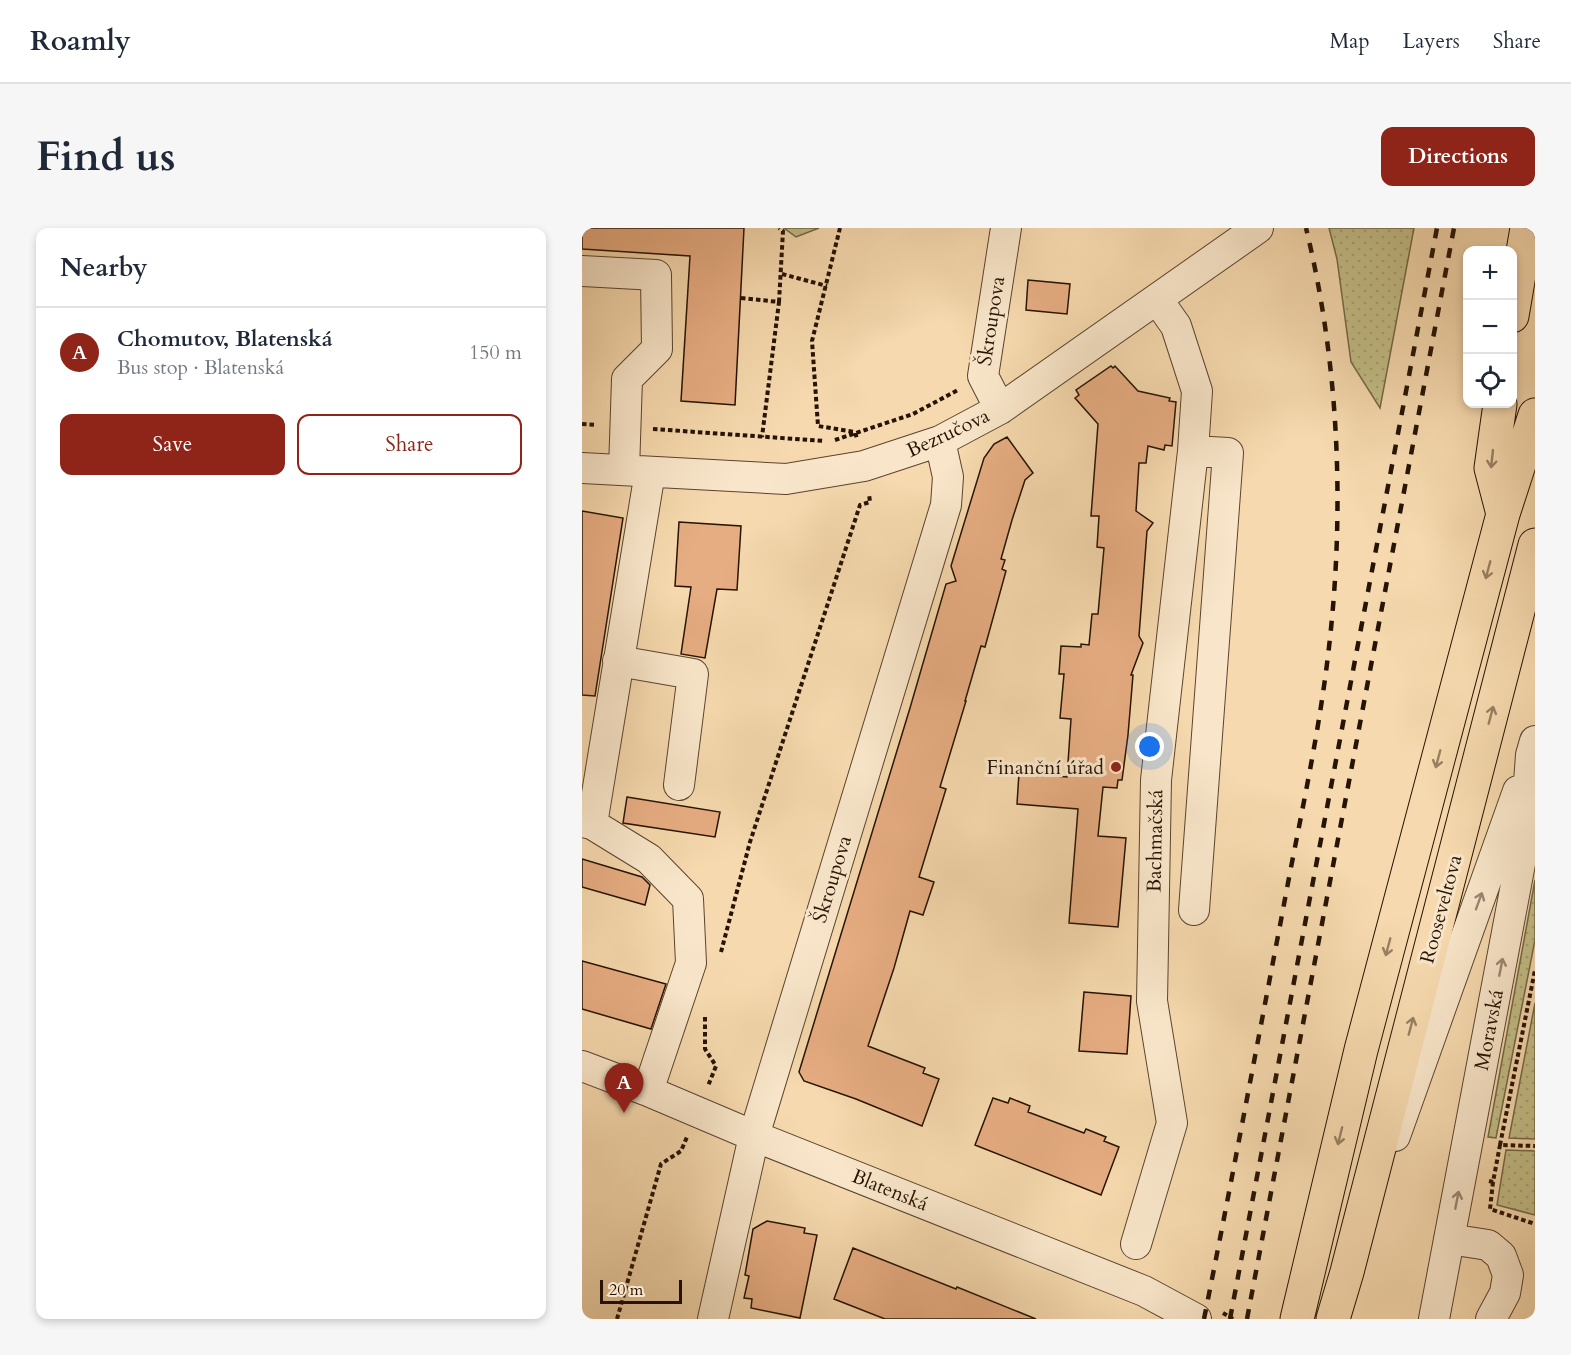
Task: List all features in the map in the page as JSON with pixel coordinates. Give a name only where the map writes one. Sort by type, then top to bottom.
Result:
[{"type":"highway","points":[[1515,300],[1527,228]]},
{"type":"highway","points":[[1499,408],[1491,468],[1503,514]]},
{"type":"highway","points":[[1299,1306],[1360,1050],[1503,514],[1535,415]]},
{"type":"highway","name":"Rooseveltova","points":[[1334,1312],[1347,1272],[1535,545]]},
{"type":"street","name":"Škroupova","points":[[1000,409],[983,376],[1006,228]]},
{"type":"street","name":"Bezručova","points":[[582,468],[786,478],[864,466],[940,441],[1000,409],[1258,228]]},
{"type":"street","points":[[582,271],[656,274],[657,349],[627,379],[625,427],[637,471],[618,662],[587,823],[649,859],[688,899],[691,963],[648,1091]]},
{"type":"street","name":"Bachmačská","points":[[1136,1244],[1172,1123],[1152,1001],[1156,780],[1193,451],[1197,391],[1176,326],[1157,299]]},
{"type":"street","name":"Škroupova","points":[[713,1319],[754,1136],[946,505],[948,477],[940,441]]},
{"type":"street","points":[[1193,451],[1228,453],[1194,910]]},
{"type":"street","points":[[618,662],[693,674],[679,785]]},
{"type":"street","name":"Rooseveltova","points":[[1347,1272],[1533,748]]},
{"type":"street","name":"Moravská","points":[[1434,1319],[1530,837],[1533,748]]},
{"type":"street","points":[[1156,780],[1204,781]]},
{"type":"street","name":"Blatenská","points":[[582,1066],[1144,1291],[1196,1319]]},
{"type":"street","points":[[1449,1239],[1488,1245],[1501,1256],[1508,1275],[1505,1293],[1491,1319]]},
{"type":"path","points":[[762,437],[782,274],[783,231],[779,228]]},
{"type":"path","points":[[840,228],[812,341],[818,426],[855,432]]},
{"type":"path","points":[[782,274],[827,286]]},
{"type":"path","points":[[741,298],[779,302]]},
{"type":"path","points":[[582,424],[830,442],[913,414],[983,376]]},
{"type":"path","points":[[720,956],[750,842],[860,505],[870,502],[855,432]]},
{"type":"path","points":[[1535,970],[1493,1182],[1490,1209],[1535,1224]]},
{"type":"path","points":[[617,1319],[661,1164],[681,1151],[716,1066],[705,1049],[704,1013]]},
{"type":"path","points":[[1500,1145],[1535,1146]]},
{"type":"path","points":[[1462,1173],[1493,1182]]},
{"type":"green space","points":[[784,228],[819,228],[796,237]]},
{"type":"green space","points":[[1329,228],[1414,228],[1380,408],[1351,362],[1337,259]]},
{"type":"green space","points":[[1535,880],[1535,940],[1496,1138],[1488,1137]]},
{"type":"green space","points":[[1535,1003],[1535,1139],[1509,1138]]},
{"type":"green space","points":[[1506,1150],[1535,1151],[1535,1215],[1497,1205]]},
{"type":"building","points":[[582,228],[744,228],[735,405],[681,401],[690,256],[582,249]]},
{"type":"building","points":[[1028,280],[1070,284],[1067,314],[1026,310]]},
{"type":"building","points":[[1111,366],[1113,368],[1115,366],[1138,391],[1170,398],[1169,401],[1176,402],[1172,446],[1165,445],[1164,450],[1148,446],[1146,463],[1139,463],[1136,511],[1153,523],[1147,531],[1139,636],[1143,643],[1131,675],[1133,675],[1128,735],[1122,780],[1118,780],[1117,788],[1103,787],[1098,836],[1126,838],[1118,927],[1069,923],[1078,809],[1017,804],[1019,773],[1067,777],[1071,719],[1060,718],[1064,674],[1059,674],[1061,646],[1089,645],[1092,614],[1098,614],[1104,548],[1097,547],[1099,516],[1091,516],[1098,424],[1075,398],[1079,395],[1076,390]]},
{"type":"building","points":[[1007,437],[1033,473],[1025,480],[1012,520],[1001,559],[1005,560],[1002,569],[1006,571],[985,647],[981,646],[940,787],[946,789],[919,877],[934,882],[923,915],[910,911],[868,1046],[925,1068],[923,1073],[939,1079],[922,1126],[804,1081],[799,1072],[946,584],[956,581],[951,566],[984,458],[994,444]]},
{"type":"building","points":[[582,511],[623,518],[595,696],[582,695]]},
{"type":"building","points":[[679,522],[741,526],[737,590],[717,589],[705,658],[681,654],[691,587],[675,586]]},
{"type":"building","points":[[627,797],[720,812],[715,837],[623,823]]},
{"type":"building","points":[[582,859],[642,877],[650,885],[645,905],[582,887]]},
{"type":"building","points":[[582,961],[666,984],[651,1029],[582,1009]]},
{"type":"building","points":[[1084,992],[1131,996],[1127,1054],[1079,1051]]},
{"type":"building","points":[[993,1098],[1008,1103],[1010,1098],[1030,1106],[1028,1112],[1084,1133],[1086,1129],[1106,1137],[1104,1141],[1119,1147],[1101,1195],[975,1145]]},
{"type":"building","points":[[767,1221],[805,1228],[804,1233],[817,1235],[800,1318],[751,1308],[752,1299],[744,1298],[749,1276],[745,1275],[753,1229]]},
{"type":"building","points":[[853,1248],[1036,1319],[885,1319],[834,1299]]},
{"type":"railway","points":[[1204,1319],[1314,748],[1325,681],[1334,595],[1337,542],[1336,436],[1326,331],[1306,228]]},
{"type":"railway","points":[[1230,1319],[1437,228]]},
{"type":"railway","points":[[1247,1319],[1454,228]]},
{"type":"place","name":"Finanční úřad","points":[[1116,767]]},
{"type":"place","name":"Chomutov, Blatenská","points":[[624,1113]]}]
